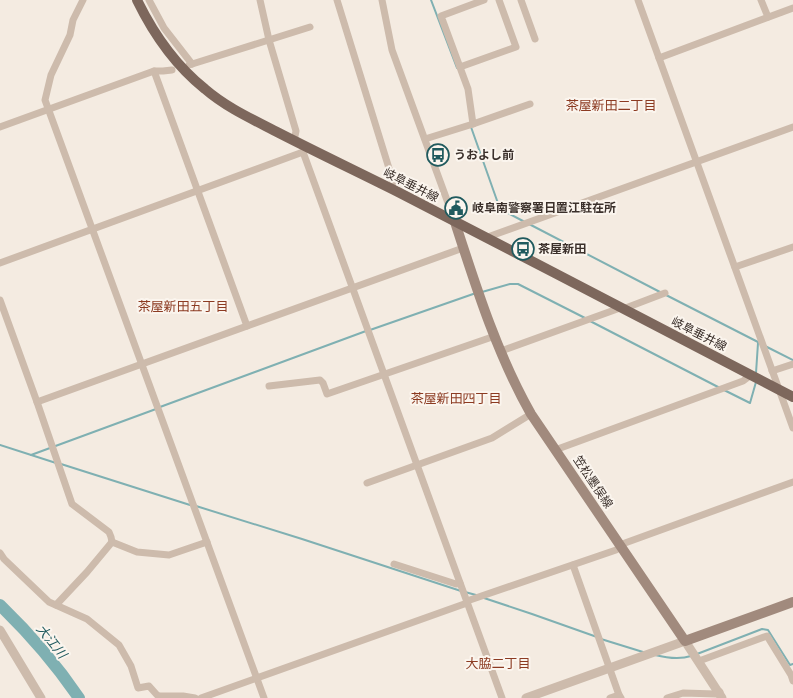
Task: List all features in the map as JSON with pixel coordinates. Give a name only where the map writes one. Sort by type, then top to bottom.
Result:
[{"type":"main road","name":"岐阜垂井線","points":[[138,0],[146,18],[163,45],[186,72],[230,107],[294,141],[305,150],[396,191],[793,397]]},
{"type":"main road","name":"笠松墨俣線","points":[[455,222],[495,336],[518,391],[531,414],[555,450],[685,641]]},
{"type":"main road","points":[[685,641],[793,602]]},
{"type":"street","points":[[83,0],[73,20],[70,35],[51,75],[45,100],[264,698]]},
{"type":"street","points":[[149,0],[164,28],[191,64],[310,27]]},
{"type":"street","points":[[260,0],[269,40],[296,131],[294,141]]},
{"type":"street","points":[[337,0],[396,191]]},
{"type":"street","points":[[382,0],[392,50],[455,222]]},
{"type":"street","points":[[473,124],[470,96],[440,16],[484,0]]},
{"type":"street","points":[[460,67],[516,47],[499,0]]},
{"type":"street","points":[[521,0],[535,39]]},
{"type":"street","points":[[638,0],[793,428]]},
{"type":"street","points":[[761,0],[768,17]]},
{"type":"street","points":[[659,58],[793,8]]},
{"type":"street","points":[[154,70],[247,326]]},
{"type":"street","points":[[0,127],[154,70],[172,70]]},
{"type":"street","points":[[425,139],[530,104]]},
{"type":"street","points":[[485,238],[793,127]]},
{"type":"street","points":[[0,262],[92,230],[305,150],[353,288],[502,698]]},
{"type":"street","points":[[735,268],[793,246]]},
{"type":"street","points":[[38,402],[463,248]]},
{"type":"street","points":[[501,351],[665,293]]},
{"type":"street","points":[[0,300],[38,402],[72,504],[109,532],[111,536],[112,542],[87,572],[56,605]]},
{"type":"street","points":[[270,386],[320,380],[328,394],[495,336]]},
{"type":"street","points":[[772,371],[793,364]]},
{"type":"street","points":[[555,450],[743,381],[751,375]]},
{"type":"street","points":[[367,483],[492,438],[531,414]]},
{"type":"street","points":[[201,698],[616,550],[625,543],[793,482]]},
{"type":"street","points":[[112,542],[137,552],[169,555],[207,542]]},
{"type":"street","points":[[0,553],[4,559],[49,602],[87,619],[119,645],[130,666],[138,688],[149,686],[157,695],[160,696],[183,696],[194,698]]},
{"type":"street","points":[[394,564],[456,584],[460,583]]},
{"type":"street","points":[[573,565],[620,696],[610,698]]},
{"type":"street","points":[[0,630],[41,698]]},
{"type":"street","points":[[700,662],[767,636],[793,681]]},
{"type":"street","points":[[526,698],[685,641],[721,695]]},
{"type":"street","points":[[667,698],[683,694],[721,695]]},
{"type":"waterway","points":[[431,0],[457,68]]},
{"type":"waterway","points":[[471,127],[500,209],[523,221]]},
{"type":"waterway","points":[[529,224],[660,292]]},
{"type":"waterway","points":[[482,292],[510,284],[518,284],[585,318]]},
{"type":"waterway","points":[[370,330],[476,293]]},
{"type":"waterway","points":[[666,295],[758,342]]},
{"type":"waterway","points":[[590,321],[720,388]]},
{"type":"waterway","points":[[160,407],[366,331]]},
{"type":"waterway","points":[[756,373],[758,343]]},
{"type":"waterway","points":[[765,346],[793,360]]},
{"type":"waterway","points":[[724,390],[750,403],[756,382]]},
{"type":"waterway","points":[[31,455],[156,409]]},
{"type":"waterway","points":[[0,445],[56,463]]},
{"type":"waterway","points":[[61,464],[190,505]]},
{"type":"waterway","points":[[196,506],[461,591]]},
{"type":"waterway","points":[[465,592],[476,595]]},
{"type":"waterway","points":[[484,598],[597,637]]},
{"type":"waterway","name":"大江川","points":[[0,605],[42,650],[79,698]]},
{"type":"waterway","points":[[697,654],[762,629],[768,630],[790,665],[793,664]]},
{"type":"waterway","points":[[601,639],[643,652]]},
{"type":"waterway","points":[[655,655],[673,658],[691,656]]},
{"type":"place","name":"うおよし前","points":[[438,155]]},
{"type":"place","name":"岐阜南警察署日置江駐在所","points":[[456,208]]},
{"type":"place","name":"茶屋新田","points":[[523,249]]},
{"type":"district","name":"茶屋新田二丁目","points":[[611,105]]},
{"type":"district","name":"茶屋新田五丁目","points":[[183,306]]},
{"type":"district","name":"茶屋新田四丁目","points":[[456,398]]},
{"type":"district","name":"大脇二丁目","points":[[498,663]]}]
